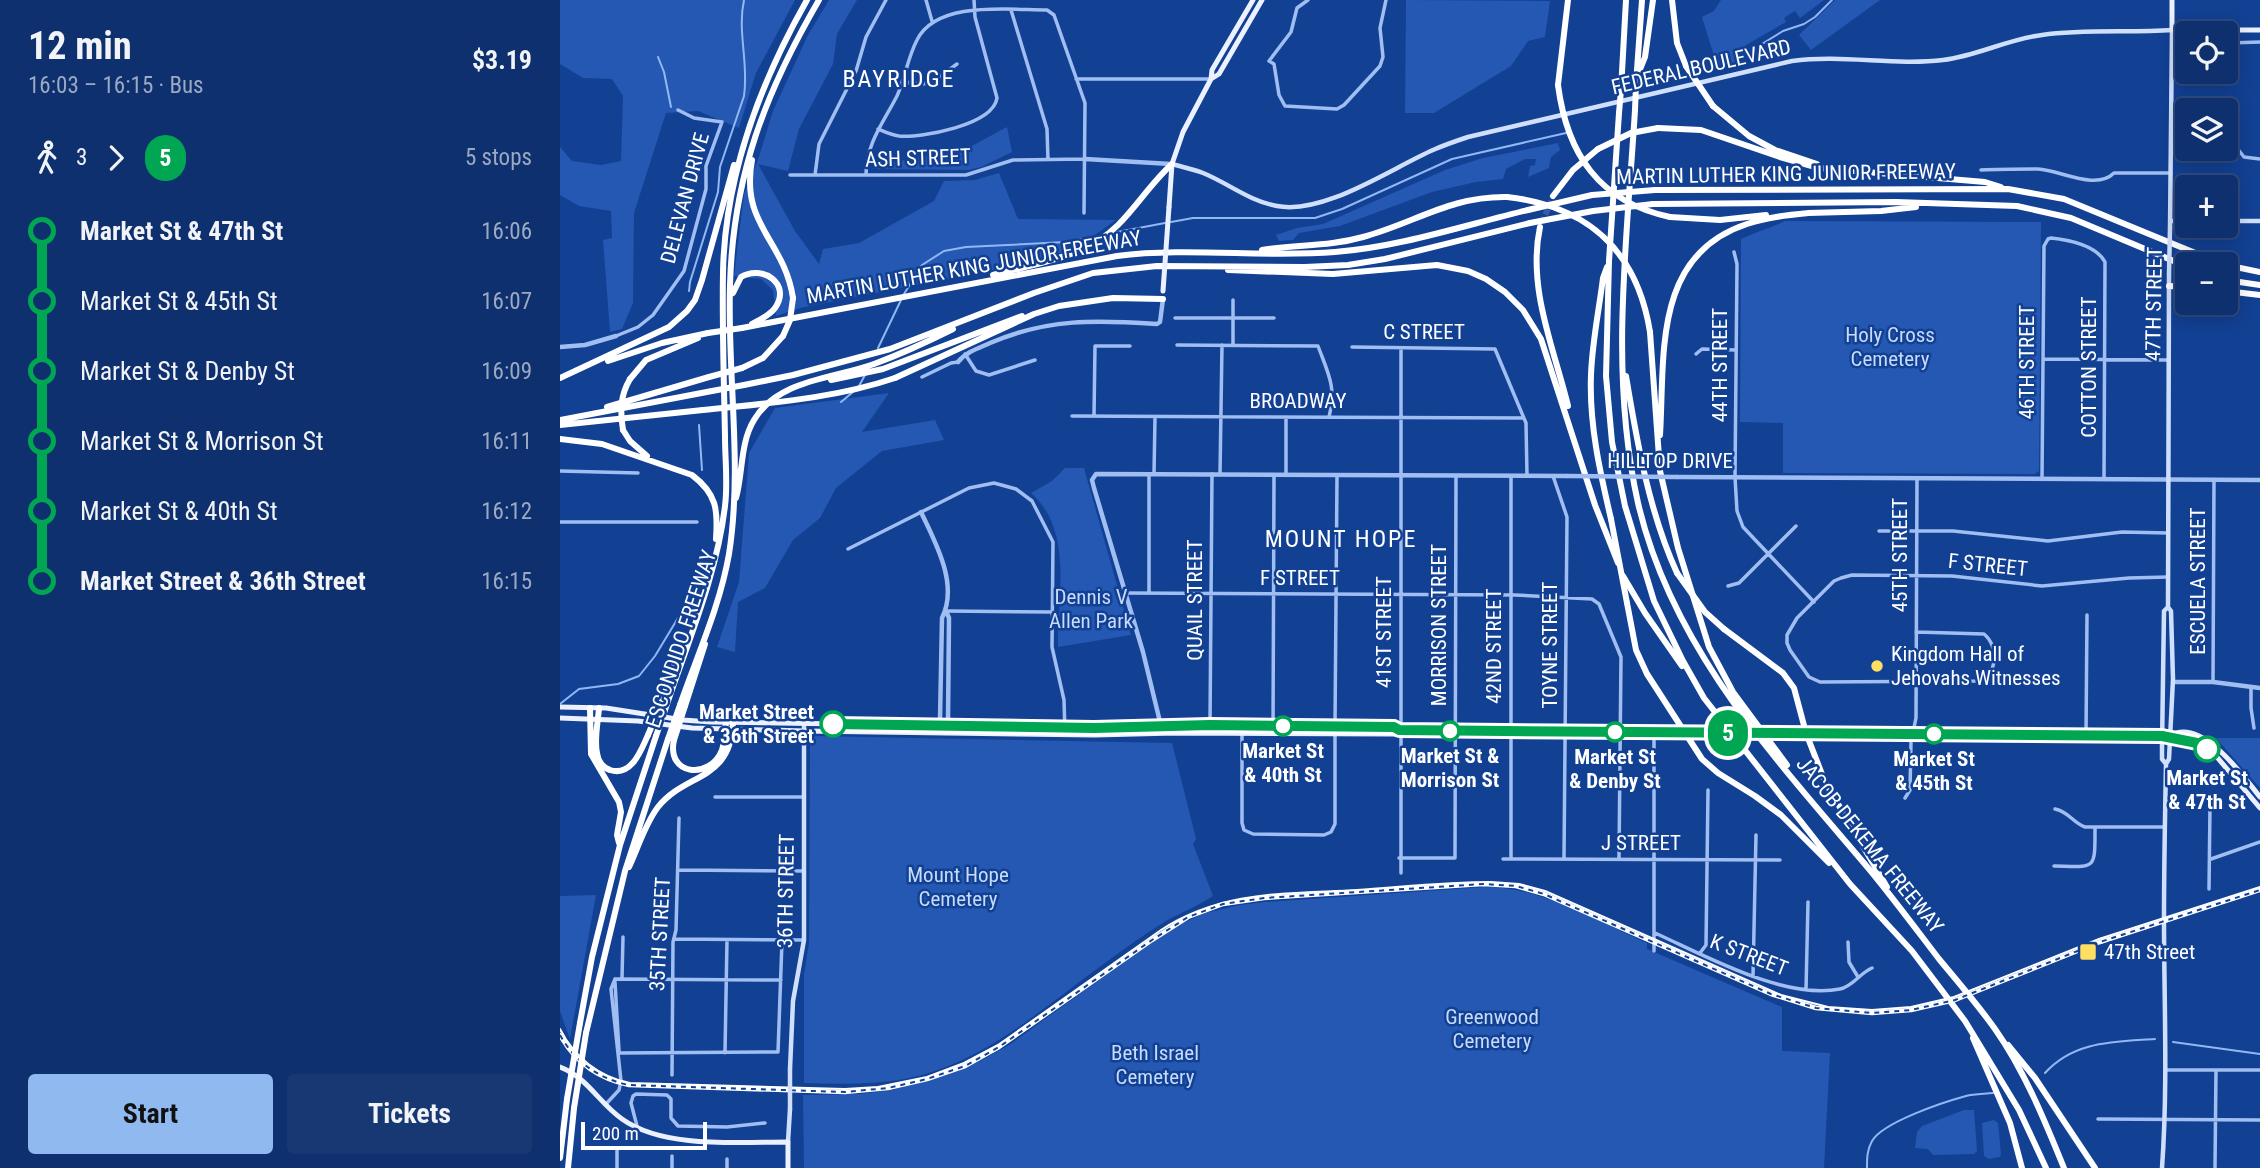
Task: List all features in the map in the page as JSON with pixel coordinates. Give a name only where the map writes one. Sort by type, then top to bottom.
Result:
[{"type":"highway","name":"ESCONDIDO FREEWAY","points":[[560,1158],[567,1099],[592,957],[620,845],[675,663],[683,656],[707,591],[726,498],[723,256],[730,205],[751,119],[781,46],[807,0]]},
{"type":"highway","name":"ESCONDIDO FREEWAY","points":[[568,1168],[586,1033],[620,888],[683,705],[729,556],[734,507],[730,285],[735,223],[744,174],[760,120],[788,54],[819,0]]},
{"type":"highway","points":[[1570,0],[1560,55],[1558,85],[1567,130],[1588,169],[1624,200],[1652,213],[1670,217],[1720,220],[1881,211],[1934,205]]},
{"type":"highway","name":"JACOB DEKEMA FREEWAY","points":[[1624,0],[1609,261],[1606,376],[1612,442],[1625,506],[1654,601],[1683,662],[1704,698],[1850,884],[1912,951],[1965,1021],[2019,1110],[2046,1168]]},
{"type":"highway","name":"JACOB DEKEMA FREEWAY","points":[[1642,0],[1621,347],[1626,438],[1639,506],[1655,556],[1680,614],[1712,673],[1737,709],[1996,1030],[2020,1071],[2064,1168]]},
{"type":"highway","points":[[1637,80],[1645,57],[1653,0]]},
{"type":"highway","points":[[1672,0],[1677,43],[1686,66],[1713,106],[1749,136],[1775,150],[1843,171]]},
{"type":"highway","points":[[560,379],[669,327],[687,311],[695,300],[702,280],[735,163],[751,119]]},
{"type":"highway","points":[[578,416],[742,368],[762,358],[783,336],[790,320],[793,298],[786,268],[751,207],[748,183],[760,120]]},
{"type":"highway","points":[[1553,196],[1573,170],[1598,149],[1620,137],[1658,128],[1701,130],[1802,164],[1843,171],[1985,182],[2008,189]]},
{"type":"highway","points":[[941,289],[1084,250],[1099,242],[1119,224],[1172,164]]},
{"type":"highway","name":"MARTIN LUTHER KING JUNIOR FREEWAY","points":[[560,379],[649,347],[707,334],[1132,254],[1312,253],[1358,250],[1592,195],[1655,190],[2008,189],[2064,200],[2192,252]]},
{"type":"highway","points":[[1250,252],[1277,247],[1336,244],[1387,230],[1446,205],[1468,199],[1507,197],[1541,203],[1561,210],[1582,221],[1609,242],[1633,275],[1641,294],[1650,332],[1660,471],[1678,548],[1709,648],[1733,692],[1816,808]]},
{"type":"highway","name":"MARTIN LUTHER KING JUNIOR FREEWAY","points":[[560,419],[793,375],[866,356],[1075,278],[1133,267],[1348,265],[1385,259],[1530,223],[1593,211],[1653,204],[1896,202],[2000,205],[2046,211],[2071,218],[2175,262]]},
{"type":"highway","points":[[1658,447],[1666,320],[1675,289],[1685,273],[1702,252],[1734,229],[1763,220],[1810,213]]},
{"type":"highway","points":[[1540,228],[1535,261],[1537,286],[1581,459]]},
{"type":"highway","points":[[1609,261],[1603,278],[1591,389],[1596,446],[1636,650],[1647,674],[1702,759],[1718,773],[1781,815],[1850,884]]},
{"type":"highway","points":[[1181,266],[1250,272],[1333,274],[1426,264],[1458,268],[1486,279],[1519,305],[1538,331],[1595,505],[1626,583],[1704,698]]},
{"type":"highway","name":"MARTIN LUTHER KING JUNIOR FREEWAY","points":[[2238,268],[2260,270]]},
{"type":"highway","points":[[730,316],[734,289],[741,276],[759,271],[772,277],[779,289],[776,306],[744,328]]},
{"type":"highway","points":[[2238,282],[2260,285]]},
{"type":"highway","points":[[2169,286],[2175,286]]},
{"type":"highway","points":[[2238,292],[2260,295]]},
{"type":"highway","points":[[815,381],[879,371],[1012,319],[1072,303],[1113,298],[1163,299]]},
{"type":"highway","points":[[734,507],[746,439],[753,420],[761,409],[780,393],[883,361],[988,311]]},
{"type":"highway","points":[[560,425],[815,398],[859,389],[895,378],[1034,314]]},
{"type":"highway","points":[[664,464],[638,449],[623,430],[620,404],[624,389],[646,360],[707,334]]},
{"type":"highway","points":[[1621,347],[1636,439],[1661,529],[1677,573],[1705,612],[1783,673],[1794,688],[1806,733],[1835,799],[1905,916]]},
{"type":"highway","points":[[560,439],[602,444],[664,464],[692,475],[704,484],[717,509],[715,556]]},
{"type":"highway","points":[[590,708],[594,720],[596,752],[602,765],[611,770],[625,770],[633,764],[652,736]]},
{"type":"highway","points":[[599,708],[594,720],[592,759],[619,802],[621,812],[617,835],[620,845]]},
{"type":"highway","points":[[671,739],[673,753],[679,764],[692,770],[700,770],[712,764],[721,752],[729,725]]},
{"type":"highway","points":[[620,888],[658,808],[669,797],[719,764],[730,745],[729,725]]},
{"type":"highway","points":[[1965,1021],[2010,1123],[2022,1168]]},
{"type":"highway","points":[[1996,1030],[2035,1079],[2095,1168]]},
{"type":"main road","points":[[1163,299],[1172,164],[1183,132],[1211,79],[1212,70],[1253,0]]},
{"type":"main road","points":[[1211,79],[1219,74],[1262,0]]},
{"type":"main road","name":"47TH STREET","points":[[2162,1168],[2166,1119],[2164,827],[2173,682],[2171,611],[2168,607],[2172,0]]},
{"type":"main road","name":"FEDERAL BOULEVARD","points":[[1172,164],[1205,174],[1235,191],[1265,203],[1286,207],[1305,206],[1330,200],[1435,149],[1468,137],[1792,61],[1821,57],[1944,60],[2040,35],[2068,32],[2260,30]]},
{"type":"main road","points":[[2170,221],[2175,221]]},
{"type":"main road","points":[[2238,221],[2260,221]]},
{"type":"main road","name":"47TH STREET","points":[[2166,764],[2162,760],[2162,736],[2164,611],[2168,607]]},
{"type":"main road","points":[[562,707],[599,708],[683,720],[804,731],[944,733],[1210,725],[1273,733],[1394,734],[1399,730]]},
{"type":"main road","points":[[560,718],[638,721],[692,728],[804,723],[944,726],[1104,735],[1273,726],[1335,726],[1455,731],[2170,736],[2197,743],[2211,750],[2260,808]]},
{"type":"main road","name":"36TH STREET","points":[[788,1142],[793,1001],[804,940],[804,723]]},
{"type":"main road","points":[[1104,735],[1154,730],[1161,726]]},
{"type":"main road","points":[[2170,736],[2182,733],[2212,743],[2225,754],[2260,797]]},
{"type":"main road","points":[[560,1067],[577,1076],[624,1121],[637,1128],[695,1140],[788,1142],[788,1168]]},
{"type":"street","points":[[814,175],[819,144],[856,71],[866,37],[886,0]]},
{"type":"street","points":[[926,0],[932,22]]},
{"type":"street","points":[[878,129],[901,136],[954,129],[993,109],[997,98],[974,10],[974,0]]},
{"type":"street","points":[[1308,0],[1297,8],[1292,32],[1269,61],[1273,64],[1279,95],[1285,106],[1337,109],[1344,105],[1380,66],[1383,57],[1380,28],[1386,0]]},
{"type":"street","points":[[866,176],[867,153],[903,81],[916,41],[932,22],[950,13],[974,10],[1047,10],[1054,15],[1085,103],[1084,213]]},
{"type":"street","points":[[1010,10],[1047,129],[1048,160]]},
{"type":"street","points":[[2238,43],[2260,42]]},
{"type":"street","points":[[903,81],[916,85],[930,83],[957,64]]},
{"type":"street","points":[[1076,79],[1211,79]]},
{"type":"street","name":"DELEVAN DRIVE","points":[[616,336],[638,327],[653,315],[684,271],[706,189],[706,166],[722,122],[694,118],[678,110]]},
{"type":"street","points":[[2239,152],[2244,157],[2260,159]]},
{"type":"street","name":"ASH STREET","points":[[790,175],[966,175],[1013,160],[1085,159],[1172,164]]},
{"type":"street","points":[[1981,170],[2042,169],[2085,179],[2109,178],[2114,173],[2126,171],[2171,173]]},
{"type":"street","name":"46TH STREET","points":[[2042,479],[2044,246],[2051,238],[2070,240],[2102,257]]},
{"type":"street","name":"44TH STREET","points":[[1734,253],[1737,264],[1735,477],[1738,515],[1743,527],[1814,602]]},
{"type":"street","name":"COTTON STREET","points":[[2102,257],[2105,262],[2104,479]]},
{"type":"street","points":[[922,377],[958,362],[965,354],[1032,328],[1093,320],[1157,324],[1161,317],[1163,299]]},
{"type":"street","points":[[1233,300],[1233,345]]},
{"type":"street","points":[[1175,318],[1274,318]]},
{"type":"street","points":[[560,346],[585,345],[616,336]]},
{"type":"street","points":[[1094,416],[1095,346],[1130,345]]},
{"type":"street","points":[[1177,345],[1318,346],[1334,396],[1329,417]]},
{"type":"street","points":[[1220,474],[1222,345]]},
{"type":"street","name":"C STREET","points":[[1352,347],[1495,349],[1524,418]]},
{"type":"street","name":"41ST STREET","points":[[1401,348],[1401,873]]},
{"type":"street","points":[[1696,354],[1702,349],[1736,350]]},
{"type":"street","points":[[965,354],[976,371],[989,375],[1035,360]]},
{"type":"street","points":[[2043,359],[2169,360]]},
{"type":"street","name":"BROADWAY","points":[[1072,416],[1524,418]]},
{"type":"street","points":[[1149,593],[1156,416]]},
{"type":"street","points":[[1286,417],[1286,475]]},
{"type":"street","points":[[1524,418],[1528,432],[1527,476]]},
{"type":"street","points":[[560,471],[638,473]]},
{"type":"street","name":"HILLTOP DRIVE","points":[[1125,593],[1092,480],[1096,474],[2260,480]]},
{"type":"street","name":"QUAIL STREET","points":[[1210,725],[1212,474]]},
{"type":"street","points":[[1273,733],[1274,475]]},
{"type":"street","points":[[1242,729],[1244,830],[1253,834],[1324,835],[1331,832],[1335,824],[1337,475]]},
{"type":"street","name":"MORRISON STREET","points":[[1399,858],[1455,858],[1456,476]]},
{"type":"street","name":"42ND STREET","points":[[1511,476],[1511,859]]},
{"type":"street","name":"TOYNE STREET","points":[[1553,476],[1567,517],[1564,859]]},
{"type":"street","name":"45TH STREET","points":[[1905,799],[1910,790],[1912,733],[1916,718],[1917,478]]},
{"type":"street","name":"ESCUELA STREET","points":[[2213,682],[2214,480]]},
{"type":"street","points":[[848,549],[968,488],[982,484],[1006,485],[1030,499],[1053,542],[1052,648],[1064,699],[1065,731]]},
{"type":"street","points":[[920,512],[942,555],[946,575],[946,611],[949,618],[944,733]]},
{"type":"street","points":[[560,522],[697,522]]},
{"type":"street","points":[[1728,586],[1738,583],[1796,526]]},
{"type":"street","points":[[1879,531],[1916,530],[2048,541],[2122,532],[2168,533]]},
{"type":"street","name":"F STREET","points":[[1814,602],[1834,581],[1852,575],[1967,577],[2042,586],[2168,577]]},
{"type":"street","points":[[1125,593],[1161,726]]},
{"type":"street","name":"F STREET","points":[[1125,593],[1455,594],[1592,599],[1599,604],[1621,657],[1620,732]]},
{"type":"street","points":[[1814,602],[1791,626],[1787,643],[1814,681],[1916,682],[1985,679],[1992,672],[1991,642],[1984,634],[1916,632]]},
{"type":"street","points":[[946,611],[1053,612]]},
{"type":"street","points":[[2086,735],[2087,615]]},
{"type":"street","points":[[2173,682],[2213,682],[2260,688]]},
{"type":"street","points":[[2251,688],[2254,728]]},
{"type":"street","points":[[1619,859],[1620,732]]},
{"type":"street","points":[[1654,732],[1654,951]]},
{"type":"street","points":[[1700,953],[1706,944],[1708,790]]},
{"type":"street","points":[[715,797],[803,797]]},
{"type":"street","points":[[2209,889],[2210,806]]},
{"type":"street","points":[[2055,809],[2063,811],[2077,824],[2095,828],[2164,827]]},
{"type":"street","name":"35TH STREET","points":[[672,1075],[680,818]]},
{"type":"street","points":[[2054,866],[2087,867],[2093,864],[2095,828]]},
{"type":"street","points":[[1753,976],[1756,835]]},
{"type":"street","points":[[2211,859],[2260,842]]},
{"type":"street","name":"J STREET","points":[[1503,859],[1780,860]]},
{"type":"street","points":[[679,870],[804,871]]},
{"type":"street","points":[[1805,990],[1808,902]]},
{"type":"street","name":"K STREET","points":[[1655,933],[1753,976],[1785,987],[1805,990],[1842,989],[1872,968]]},
{"type":"street","points":[[622,978],[623,937]]},
{"type":"street","points":[[675,939],[804,940]]},
{"type":"street","points":[[619,1053],[725,1053],[727,940]]},
{"type":"street","name":"36TH STREET","points":[[725,1053],[778,1052],[782,940]]},
{"type":"street","points":[[1848,942],[1849,962],[1858,977]]},
{"type":"street","points":[[606,1104],[621,1084],[611,989],[615,979],[781,980]]},
{"type":"street","points":[[2166,1070],[2260,1070]]},
{"type":"street","points":[[2215,1168],[2216,1070]]},
{"type":"street","points":[[637,1128],[631,1103],[632,1096],[636,1094],[667,1096],[671,1099],[671,1118],[678,1126],[727,1127],[765,1123]]},
{"type":"street","points":[[2098,1119],[2260,1120]]},
{"type":"street","points":[[617,1168],[618,1148]]},
{"type":"street","points":[[672,1156],[672,1168]]},
{"type":"street","points":[[727,1159],[727,1168]]},
{"type":"green space","points":[[560,0],[795,0],[756,73],[739,128],[698,111],[666,113],[634,213],[633,303],[622,329],[610,332],[603,240],[612,238],[611,211],[579,206],[560,195],[560,147],[572,161],[601,165],[621,161],[623,96],[612,79],[583,78],[560,64]]},
{"type":"green space","points":[[829,0],[857,0],[837,34],[833,64],[799,129],[788,171],[758,164],[795,231],[819,264],[823,249],[859,243],[934,201],[944,181],[975,180],[999,173],[1018,219],[1116,220],[1075,249],[1002,268],[800,308],[776,316],[773,290],[761,279],[734,276],[744,194],[773,111],[808,35]]},
{"type":"green space","points":[[1406,0],[1550,1],[1545,37],[1528,41],[1511,66],[1434,113],[1405,113]]},
{"type":"green space","points":[[1721,0],[1824,0],[1800,18],[1795,11],[1784,18],[1786,22],[1746,45],[1742,51],[1746,57],[1718,69],[1702,17],[1714,11]]},
{"type":"green space","points":[[1835,0],[1880,0],[1811,50],[1799,35]]},
{"type":"green space","points":[[1007,127],[1012,152],[981,167],[969,170],[873,169],[873,166],[968,148]]},
{"type":"green space","points":[[1558,143],[1560,150],[1551,157],[1549,168],[1528,177],[1530,166],[1535,165],[1536,159],[1525,159],[1506,169],[1503,179],[1432,192],[1340,226],[1299,233],[1293,240],[1279,241],[1276,235],[1323,224],[1445,170],[1483,158]]},
{"type":"green space","name":"Holy Cross Cemetery","points":[[1785,221],[2041,222],[2039,471],[2035,474],[1783,473],[1783,423],[1740,422],[1741,239]]},
{"type":"green space","points":[[889,393],[862,432],[935,420],[944,440],[882,451],[836,488],[820,518],[793,540],[765,588],[738,602],[735,652],[717,647],[739,582],[749,453],[775,408]]},
{"type":"green space","name":"Dennis V Allen Park","points":[[1065,468],[1084,468],[1131,635],[1058,647],[1058,545],[1044,508],[1031,493],[1052,481]]},
{"type":"green space","name":"Mount Hope Cemetery","points":[[815,736],[1172,743],[1196,839],[1193,844],[1213,896],[1150,931],[1035,1016],[986,1048],[960,1061],[933,1072],[892,1081],[854,1084],[804,1083],[804,975],[809,943],[810,743]]},
{"type":"green space","points":[[2216,738],[2260,738],[2260,788]]},
{"type":"green space","name":"Greenwood Cemetery","points":[[1485,887],[1527,893],[1568,907],[1647,943],[1647,949],[1782,1007],[1782,1051],[1830,1053],[1824,1168],[804,1168],[803,1095],[860,1094],[892,1090],[943,1076],[980,1061],[1009,1045],[1153,941],[1205,913],[1265,902]]},
{"type":"green space","points":[[596,895],[570,1039],[560,1011],[560,896]]},
{"type":"green space","points":[[1964,1110],[1974,1110],[1977,1151],[1974,1154],[1933,1155],[1928,1149],[1915,1148],[1917,1132],[1922,1126]]},
{"type":"green space","points":[[1994,1120],[1998,1123],[2001,1154],[2000,1157],[1989,1159],[1984,1156],[1982,1123]]},
{"type":"waterway","points":[[689,291],[718,192],[720,167],[744,96],[744,0]]},
{"type":"waterway","points":[[1744,55],[1783,31],[1804,24],[1832,0]]},
{"type":"waterway","points":[[658,57],[671,107]]},
{"type":"waterway","points":[[1171,222],[1193,218],[1315,218],[1342,209],[1452,159],[1566,133]]},
{"type":"waterway","points":[[1112,233],[1165,223]]},
{"type":"waterway","points":[[904,294],[922,265],[944,251],[966,247],[1066,242],[1100,236]]},
{"type":"waterway","points":[[878,348],[901,300]]},
{"type":"waterway","points":[[859,386],[865,375]]},
{"type":"waterway","points":[[841,402],[853,392]]},
{"type":"waterway","points":[[699,425],[702,470]]},
{"type":"waterway","points":[[560,704],[579,689],[618,684],[639,676],[655,656],[678,618]]},
{"type":"waterway","points":[[2045,1073],[2056,1062],[2081,1049],[2109,1043],[2155,1039]]},
{"type":"waterway","points":[[2173,1042],[2260,1054]]},
{"type":"waterway","points":[[1867,1168],[1868,1151],[1872,1141],[1888,1127],[1944,1103],[1969,1095],[1993,1093]]},
{"type":"tunnel","points":[[1542,223],[1553,196]]},
{"type":"tram line","points":[[560,1029],[580,1057],[598,1071],[630,1083],[845,1089],[878,1087],[927,1077],[964,1063],[998,1045],[1161,930],[1208,907],[1280,894],[1474,882],[1519,884],[1545,891],[1781,995],[1828,1007],[1872,1010],[1911,1007],[1954,997],[2099,939],[2260,887]]},
{"type":"railway","points":[[560,1035],[573,1053],[589,1068],[629,1085],[845,1092],[888,1088],[965,1066],[999,1047],[1188,917],[1223,904],[1264,898],[1483,884],[1516,886],[1544,894],[1771,994],[1816,1008],[1872,1013],[1911,1010],[1955,1000],[2100,942],[2260,890]]},
{"type":"bus line","name":"5","points":[[833,724],[1094,728],[1335,726],[1394,727],[1399,730],[2170,736],[2197,743],[2207,749]]},
{"type":"place","name":"Kingdom Hall of Jehovahs Witnesses","points":[[1877,666]]},
{"type":"place","name":"Market Street & 36th Street","points":[[833,724]]},
{"type":"place","name":"Market St & 40th St","points":[[1283,726]]},
{"type":"place","name":"Market St & Morrison St","points":[[1450,731]]},
{"type":"place","name":"Market St & Denby St","points":[[1615,732]]},
{"type":"place","name":"Market St & 45th St","points":[[1934,734]]},
{"type":"place","name":"Market St & 47th St","points":[[2207,749]]},
{"type":"place","name":"47th Street","points":[[2088,952]]},
{"type":"district","name":"BAYRIDGE","points":[[899,79]]},
{"type":"district","name":"MOUNT HOPE","points":[[1341,539]]},
{"type":"park label","name":"Beth Israel Cemetery","points":[[1155,1065]]}]
